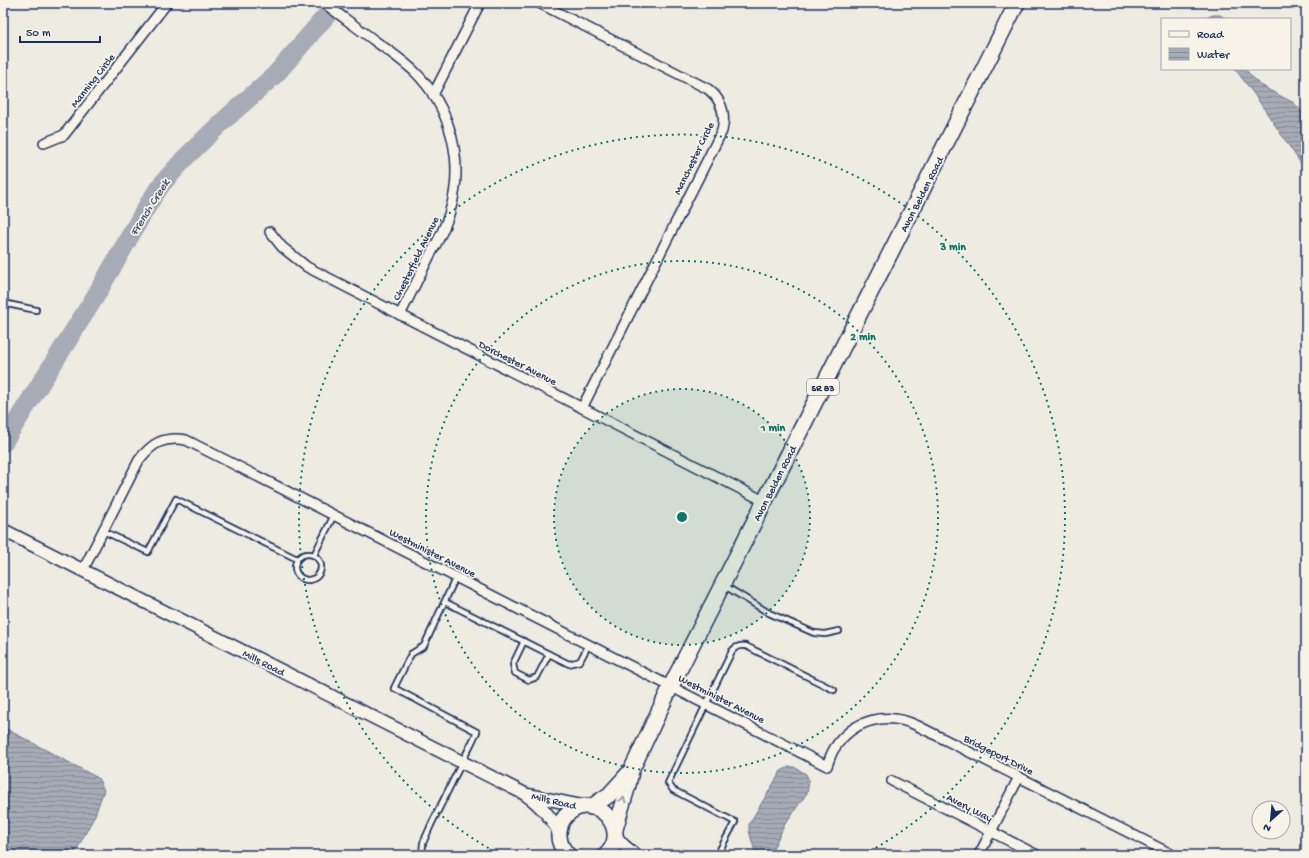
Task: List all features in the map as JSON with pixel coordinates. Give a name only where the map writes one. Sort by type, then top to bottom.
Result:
[{"type":"main road","name":"Avon Belden Road","points":[[606,855],[614,844],[615,832],[631,771],[671,686],[939,160],[1017,3]]},
{"type":"main road","name":"Avon Belden Road","points":[[559,843],[561,823],[566,815],[573,810],[587,806],[609,795],[631,771]]},
{"type":"main road","points":[[587,806],[599,809],[606,813],[611,820],[615,832]]},
{"type":"main road","points":[[559,843],[568,855]]},
{"type":"street","name":"Manning Circle","points":[[44,144],[64,135],[167,3]]},
{"type":"street","name":"Chesterfield Avenue","points":[[324,3],[410,67],[433,95],[447,122],[454,143],[456,162],[455,187],[450,211],[446,223],[400,315]]},
{"type":"street","points":[[433,95],[480,3]]},
{"type":"street","name":"Manchester Circle","points":[[539,3],[708,90],[715,95],[720,102],[724,114],[722,131],[582,408]]},
{"type":"street","name":"Dorchester Avenue","points":[[270,232],[282,247],[307,267],[764,501]]},
{"type":"street","name":"Westminister Avenue","points":[[83,570],[139,460],[152,446],[167,439],[178,439],[193,443],[827,766]]},
{"type":"street","name":"Mills Road","points":[[3,530],[525,794],[542,807],[553,822],[559,843]]},
{"type":"street","name":"Bridgeport Drive","points":[[827,766],[834,749],[844,736],[852,730],[873,720],[889,718],[904,720],[1171,854]]},
{"type":"street","points":[[979,855],[1019,777]]},
{"type":"street","name":"Avery Way","points":[[892,781],[1037,855]]},
{"type":"street","name":"Mills Road","points":[[525,794],[587,806]]},
{"type":"street","points":[[615,832],[623,845],[635,855]]},
{"type":"lane","points":[[3,303],[36,310]]},
{"type":"lane","points":[[103,531],[148,552],[176,498],[297,559]]},
{"type":"lane","points":[[314,555],[334,515]]},
{"type":"lane","points":[[305,554],[314,555],[319,561],[319,573],[312,578],[304,579],[297,574],[295,565],[297,559],[305,554]]},
{"type":"lane","points":[[422,855],[423,843],[476,732],[394,688],[411,654],[424,646],[456,577]]},
{"type":"lane","points":[[722,585],[769,613],[814,633],[825,634],[839,631]]},
{"type":"lane","points":[[445,602],[569,664],[580,661],[589,644]]},
{"type":"lane","points":[[524,641],[513,664],[515,673],[529,680],[537,677],[549,654]]},
{"type":"lane","points":[[717,855],[735,822],[673,790],[668,783],[734,648],[738,646],[746,646],[834,690]]},
{"type":"water","points":[[1220,15],[1225,18],[1208,18]]},
{"type":"water","points":[[1236,70],[1246,70],[1258,83],[1294,103],[1302,112],[1306,119],[1306,171],[1254,94]]},
{"type":"water","points":[[3,727],[98,778],[104,790],[95,815],[74,855],[23,855],[3,844]]},
{"type":"water","points":[[789,767],[794,767],[806,774],[809,781],[807,793],[785,824],[770,855],[756,855],[749,831],[749,824],[781,771]]},
{"type":"waterway","name":"French Creek","points":[[3,443],[95,297],[149,203],[161,185],[185,158],[222,122],[276,74],[326,16],[335,3]]}]
